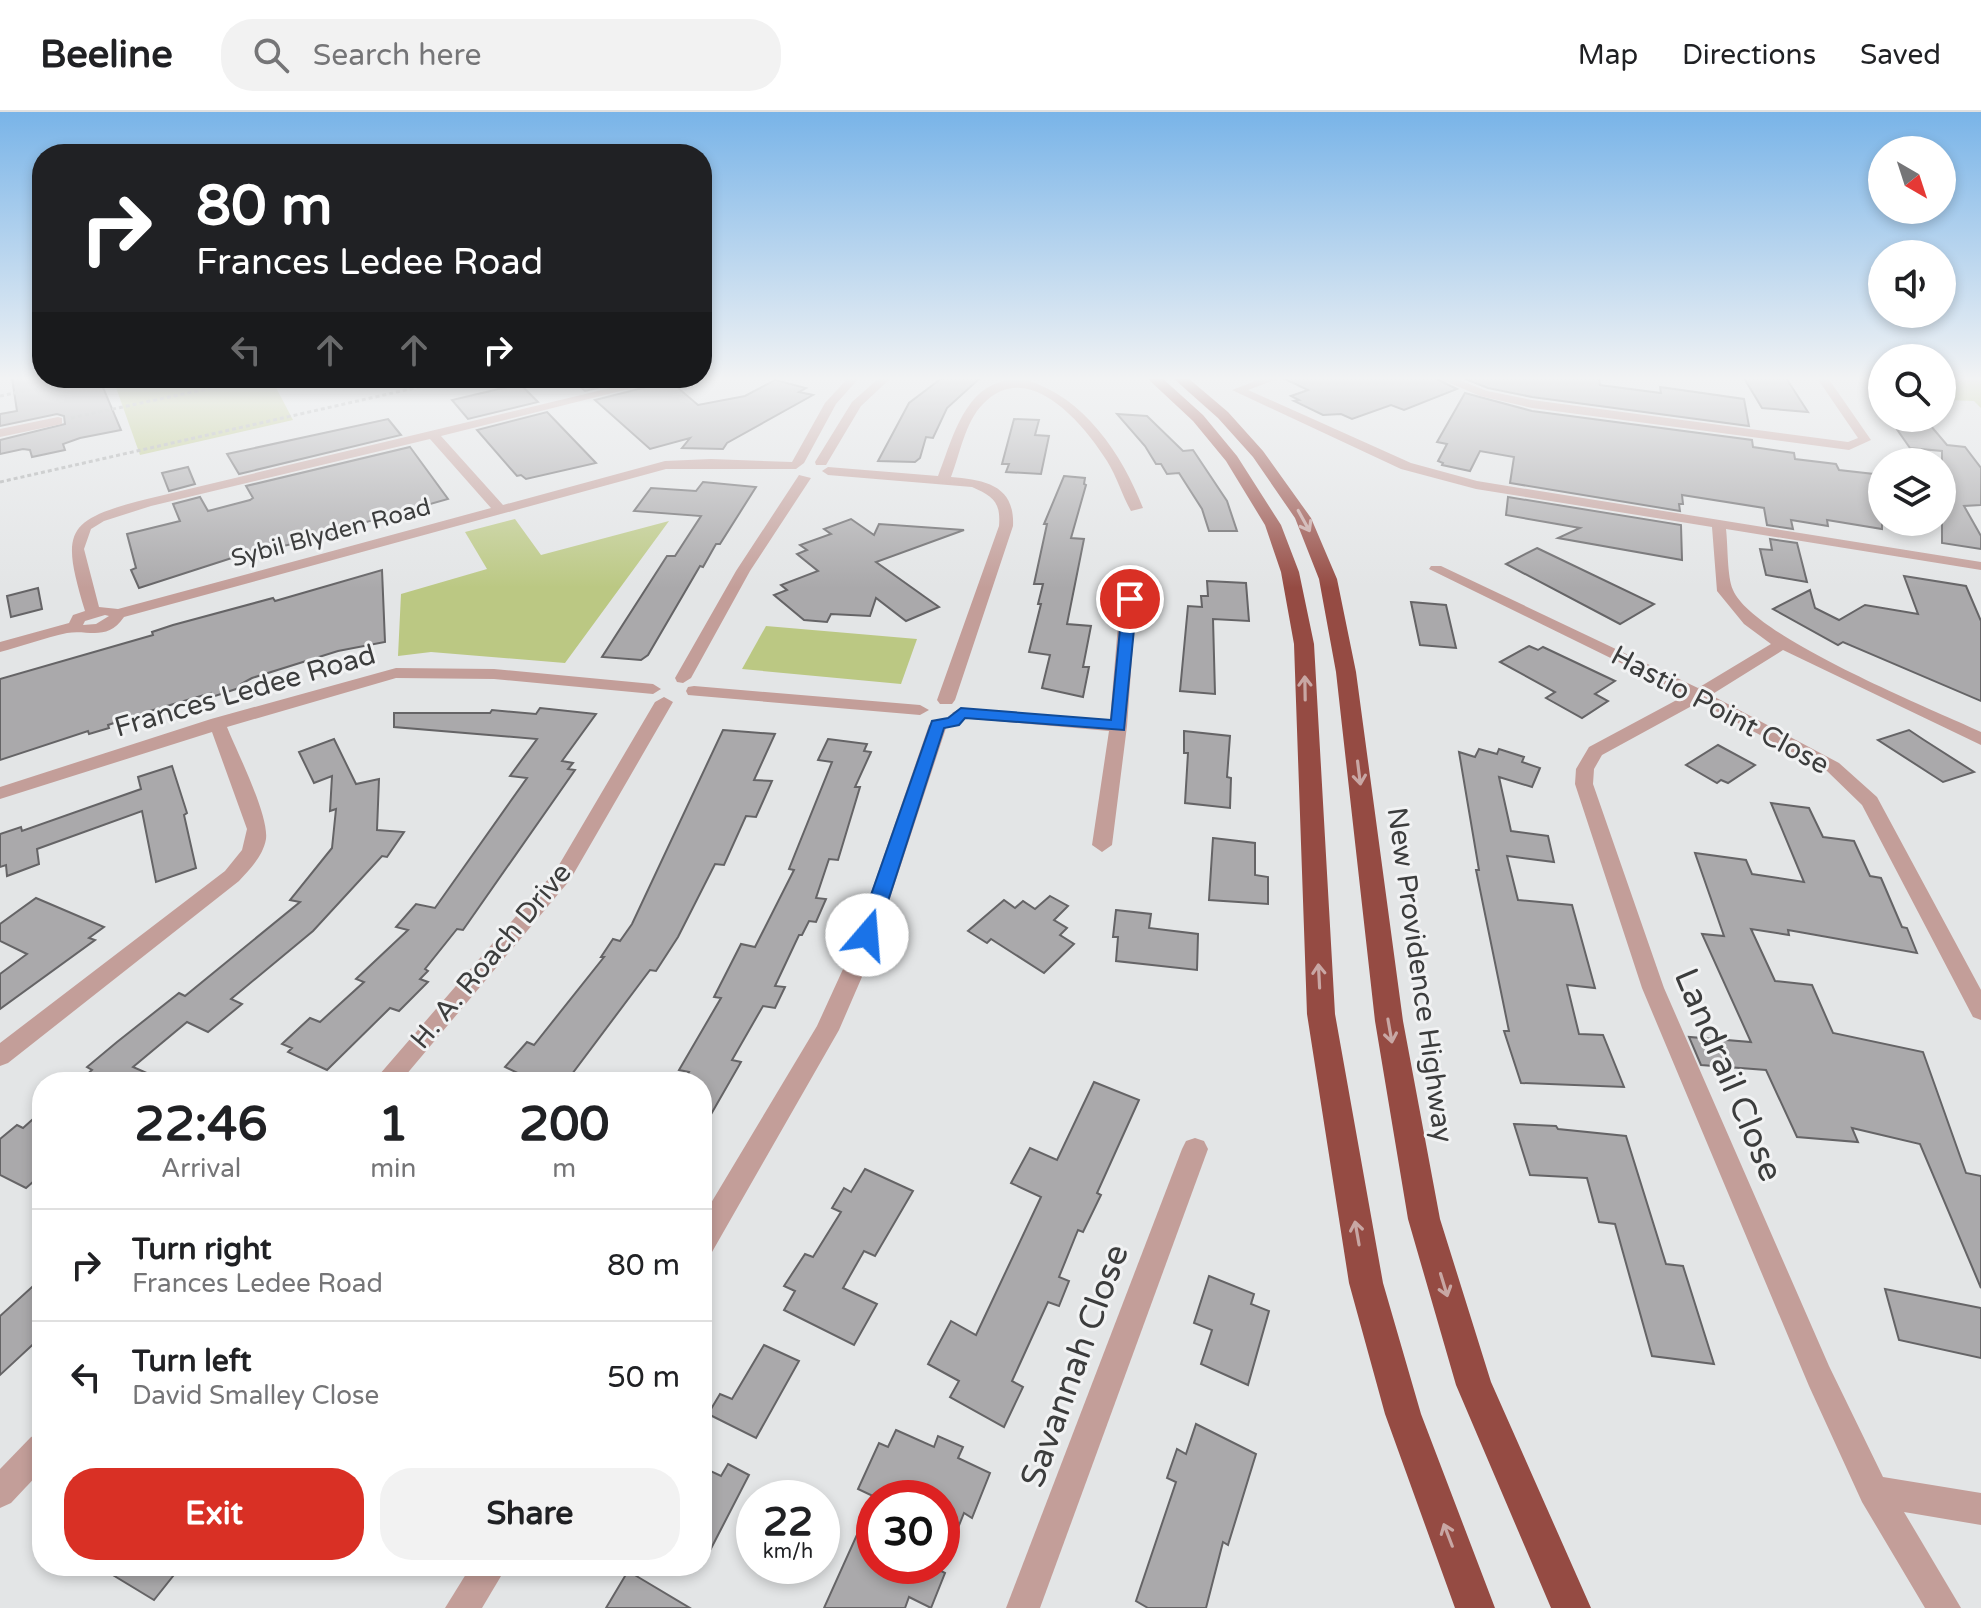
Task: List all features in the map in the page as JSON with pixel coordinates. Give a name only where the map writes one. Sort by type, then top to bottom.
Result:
[{"type":"highway","points":[[1223,448],[1273,525],[1288,564],[1304,644],[1321,1014],[1366,1283],[1403,1414],[1475,1608]]},
{"type":"highway","name":"New Providence Highway","points":[[1251,448],[1303,518],[1328,579],[1346,672],[1389,1021],[1424,1219],[1474,1385],[1571,1608]]},
{"type":"street","points":[[93,612],[76,542],[79,532],[97,518],[147,503],[379,448]]},
{"type":"street","points":[[444,448],[501,511]]},
{"type":"street","points":[[804,448],[790,474],[804,478],[818,477],[833,448]]},
{"type":"street","points":[[943,480],[956,448]]},
{"type":"street","points":[[1102,448],[1123,477],[1136,508]]},
{"type":"street","points":[[1366,448],[1406,466],[1476,485],[1981,566]]},
{"type":"street","name":"Sybil Blyden Road","points":[[75,626],[80,630],[105,626],[118,614],[665,465],[689,462],[824,466]]},
{"type":"street","points":[[824,466],[974,483],[996,492],[1007,508],[1008,516],[946,700]]},
{"type":"street","points":[[658,696],[685,699],[688,685],[743,571],[804,478]]},
{"type":"street","points":[[1719,525],[1725,591],[1750,621],[1782,644],[1981,739]]},
{"type":"street","name":"Hastio Point Close","points":[[1436,569],[1699,695],[1833,767],[1870,801],[1981,1011]]},
{"type":"street","points":[[1102,845],[1118,726],[1129,589]]},
{"type":"street","name":"Sybil Blyden Road","points":[[0,647],[75,626],[79,618],[93,612],[105,610],[118,614]]},
{"type":"street","name":"Landrail Close","points":[[1782,644],[1699,695],[1595,751],[1585,769],[1584,784],[1653,988],[1819,1376],[1873,1491],[1944,1608]]},
{"type":"street","name":"Frances Ledee Road","points":[[0,793],[217,723],[354,682],[396,673],[494,674],[658,696]]},
{"type":"street","points":[[688,685],[953,722],[961,713]]},
{"type":"street","name":"H. A. Roach Drive","points":[[394,1072],[563,875],[658,696]]},
{"type":"street","points":[[712,1226],[827,1030],[860,956],[932,701],[946,700],[958,705],[961,713]]},
{"type":"street","points":[[961,713],[1118,726]]},
{"type":"street","points":[[0,1056],[232,876],[255,848],[258,834],[255,820],[217,723]]},
{"type":"street","name":"Savannah Close","points":[[1023,1608],[1195,1149]]},
{"type":"street","points":[[0,1492],[32,1458]]},
{"type":"street","points":[[1873,1491],[1981,1509]]},
{"type":"street","points":[[462,1608],[484,1576]]},
{"type":"path","points":[[0,482],[151,448]]},
{"type":"green space","points":[[137,448],[171,448],[140,455]]},
{"type":"green space","points":[[515,519],[541,555],[669,521],[565,663],[431,652],[398,656],[401,594],[487,569],[465,532]]},
{"type":"green space","points":[[766,626],[917,639],[901,684],[742,669]]},
{"type":"building","points":[[0,448],[65,450],[32,457],[30,450],[23,449],[0,454]]},
{"type":"building","points":[[255,448],[348,448],[239,474],[227,454]]},
{"type":"building","points":[[411,448],[448,499],[352,526],[355,530],[238,556],[139,588],[131,570],[136,568],[127,534],[180,521],[173,504],[200,497],[208,511],[250,500],[253,498],[246,486]]},
{"type":"building","points":[[492,448],[581,448],[596,463],[526,479],[517,476]]},
{"type":"building","points":[[885,448],[923,448],[920,458],[915,462],[878,461]]},
{"type":"building","points":[[1006,448],[1047,448],[1041,474],[1006,472],[1009,464],[1002,464]]},
{"type":"building","points":[[1146,448],[1193,450],[1227,501],[1237,531],[1209,531],[1202,509],[1179,473],[1167,474],[1161,464],[1156,464]]},
{"type":"building","points":[[1445,448],[1759,448],[1794,453],[1795,459],[1836,464],[1839,470],[1868,473],[1868,527],[1827,520],[1828,526],[1791,520],[1793,529],[1767,525],[1764,508],[1682,495],[1680,511],[1510,483],[1514,457],[1480,451],[1470,471],[1438,461]]},
{"type":"building","points":[[1910,448],[1966,448],[1981,468],[1981,505],[1964,506],[1981,536],[1981,549],[1942,543],[1942,536],[1956,536],[1956,448]]},
{"type":"building","points":[[188,467],[195,484],[169,491],[162,473]]},
{"type":"building","points":[[1064,476],[1085,478],[1086,485],[1071,538],[1084,539],[1067,624],[1091,626],[1083,667],[1089,667],[1083,697],[1042,688],[1050,655],[1029,652],[1041,604],[1038,604],[1043,584],[1034,584],[1047,524],[1044,524]]},
{"type":"building","points":[[703,482],[756,487],[720,544],[716,544],[703,567],[700,566],[648,655],[641,660],[602,657],[667,556],[675,556],[701,516],[634,511],[651,488],[696,491]]},
{"type":"building","points":[[1508,497],[1681,525],[1682,560],[1558,538],[1580,528],[1506,515]]},
{"type":"building","points":[[851,519],[874,535],[879,524],[964,530],[876,562],[939,607],[906,621],[876,598],[870,616],[831,614],[827,622],[804,620],[774,595],[787,590],[781,585],[818,571],[797,554],[807,550],[800,545],[831,534],[824,529]]},
{"type":"building","points":[[1770,539],[1797,543],[1807,582],[1766,575],[1760,549],[1772,550]]},
{"type":"building","points":[[1537,548],[1654,604],[1620,624],[1506,564]]},
{"type":"building","points":[[382,570],[385,642],[338,651],[252,678],[241,684],[242,687],[212,697],[211,693],[150,711],[108,725],[109,728],[89,734],[88,731],[0,760],[0,679],[153,635],[152,632],[173,625],[273,598],[275,601]]},
{"type":"building","points":[[1904,576],[1966,586],[1981,621],[1981,701],[1843,642],[1838,645],[1773,609],[1810,590],[1815,608],[1839,620],[1865,605],[1918,614]]},
{"type":"building","points":[[1207,581],[1246,583],[1249,621],[1213,619],[1215,694],[1180,691],[1188,606],[1202,607],[1201,596],[1208,596]]},
{"type":"building","points":[[38,588],[42,609],[11,617],[7,596]]},
{"type":"building","points":[[1411,602],[1446,605],[1456,648],[1420,645]]},
{"type":"building","points":[[1529,646],[1538,650],[1543,647],[1615,681],[1595,694],[1608,701],[1582,718],[1546,698],[1555,692],[1500,662]]},
{"type":"building","points":[[540,708],[596,714],[562,761],[573,763],[568,769],[575,770],[463,930],[457,929],[425,969],[428,971],[420,979],[428,982],[399,1011],[390,1008],[327,1070],[288,1052],[292,1048],[282,1044],[310,1018],[320,1022],[364,982],[356,979],[408,930],[396,927],[416,904],[435,908],[527,778],[510,776],[537,739],[394,727],[394,713],[490,713],[492,710],[536,714]]},
{"type":"building","points":[[723,730],[775,734],[754,780],[772,781],[756,817],[746,816],[724,865],[715,864],[678,937],[656,971],[650,970],[574,1072],[516,1072],[505,1067],[527,1042],[534,1045],[604,957],[601,957],[613,939],[620,941],[632,924]]},
{"type":"building","points":[[1909,730],[1974,772],[1943,782],[1878,740]]},
{"type":"building","points":[[1184,731],[1230,736],[1227,777],[1231,778],[1230,808],[1185,803],[1188,753],[1184,753]]},
{"type":"building","points":[[334,739],[356,784],[379,779],[377,830],[404,832],[387,857],[382,856],[313,931],[231,999],[242,1004],[208,1032],[187,1022],[133,1067],[144,1072],[90,1072],[92,1070],[87,1067],[117,1042],[179,993],[185,996],[300,902],[290,900],[332,848],[336,809],[330,811],[332,776],[314,783],[299,752]]},
{"type":"building","points":[[828,739],[867,744],[864,751],[871,752],[855,787],[860,787],[838,860],[829,859],[816,898],[826,899],[816,922],[809,921],[802,935],[799,935],[775,986],[785,987],[775,1008],[763,1006],[732,1060],[741,1062],[712,1113],[712,1072],[679,1070],[721,998],[714,997],[741,944],[755,947],[794,870],[789,869],[832,762],[818,760]]},
{"type":"building","points":[[1718,745],[1755,765],[1728,783],[1721,780],[1717,783],[1686,765]]},
{"type":"building","points":[[1479,749],[1497,754],[1499,749],[1524,757],[1522,762],[1540,768],[1532,787],[1499,777],[1511,831],[1548,836],[1554,862],[1507,856],[1518,900],[1572,905],[1595,988],[1567,985],[1579,1034],[1603,1035],[1624,1087],[1521,1083],[1504,1031],[1509,1031],[1476,870],[1479,870],[1459,752],[1475,757]]},
{"type":"building","points":[[172,766],[187,813],[184,815],[196,868],[156,882],[142,811],[37,849],[39,864],[7,876],[6,865],[0,867],[0,834],[21,827],[22,831],[141,789],[138,777]]},
{"type":"building","points":[[1771,803],[1809,808],[1823,837],[1854,841],[1870,876],[1881,878],[1902,927],[1907,928],[1917,953],[1788,930],[1789,935],[1751,929],[1775,981],[1812,985],[1833,1033],[1923,1052],[1966,1173],[1981,1176],[1981,1288],[1920,1144],[1852,1128],[1858,1142],[1797,1137],[1766,1070],[1701,1065],[1689,1037],[1751,1042],[1702,934],[1724,936],[1695,853],[1746,860],[1752,874],[1804,882]]},
{"type":"building","points":[[1213,838],[1255,843],[1255,875],[1268,877],[1268,904],[1209,900]]},
{"type":"building","points":[[1050,896],[1068,906],[1054,920],[1067,928],[1060,935],[1074,944],[1044,973],[991,939],[987,943],[968,931],[1004,900],[1015,908],[1023,901],[1035,909]]},
{"type":"building","points":[[36,898],[104,927],[89,938],[95,940],[0,1009],[0,974],[27,954],[0,941],[0,924]]},
{"type":"building","points":[[1116,910],[1151,914],[1149,928],[1198,934],[1197,970],[1116,961],[1118,937],[1113,937]]},
{"type":"building","points":[[1094,1082],[1139,1100],[1097,1193],[1101,1195],[1083,1232],[1078,1230],[1059,1277],[1069,1281],[1059,1306],[1048,1302],[1012,1381],[1023,1387],[1004,1427],[950,1397],[959,1381],[928,1364],[951,1321],[976,1335],[1041,1197],[1011,1183],[1030,1148],[1057,1160]]},
{"type":"building","points":[[32,1120],[32,1183],[26,1188],[0,1175],[0,1139],[17,1125],[23,1128]]},
{"type":"building","points":[[1514,1124],[1556,1126],[1558,1129],[1626,1136],[1666,1264],[1683,1266],[1714,1364],[1652,1356],[1615,1224],[1599,1222],[1587,1178],[1530,1175]]},
{"type":"building","points":[[865,1169],[913,1191],[875,1256],[864,1251],[843,1288],[877,1304],[854,1345],[784,1310],[795,1291],[784,1286],[805,1254],[813,1257],[841,1212],[832,1208],[844,1188],[851,1192]]},
{"type":"building","points":[[1209,1276],[1254,1294],[1251,1304],[1269,1311],[1248,1385],[1201,1364],[1212,1330],[1194,1323]]},
{"type":"building","points":[[32,1287],[32,1345],[0,1375],[0,1316]]},
{"type":"building","points":[[1885,1289],[1981,1308],[1981,1358],[1899,1340]]},
{"type":"building","points":[[764,1345],[799,1361],[756,1438],[712,1416],[712,1407],[720,1394],[732,1399]]},
{"type":"building","points":[[1196,1424],[1256,1454],[1228,1545],[1223,1542],[1206,1608],[1148,1608],[1136,1601],[1176,1482],[1167,1478],[1177,1449],[1186,1454]]},
{"type":"building","points":[[896,1430],[934,1447],[938,1436],[963,1447],[958,1458],[990,1473],[972,1518],[964,1513],[960,1523],[960,1480],[862,1480],[879,1443],[888,1447]]},
{"type":"building","points":[[728,1464],[749,1475],[746,1480],[736,1480],[736,1500],[712,1547],[712,1472],[721,1476]]},
{"type":"building","points":[[856,1537],[856,1584],[941,1584],[931,1608],[909,1597],[905,1608],[824,1608],[835,1584],[840,1584],[840,1572]]},
{"type":"building","points":[[114,1576],[173,1576],[154,1600]]},
{"type":"building","points":[[625,1576],[636,1576],[690,1608],[606,1608]]},
{"type":"route","points":[[867,935],[938,725],[953,722],[961,713],[1118,726],[1130,599]]}]
